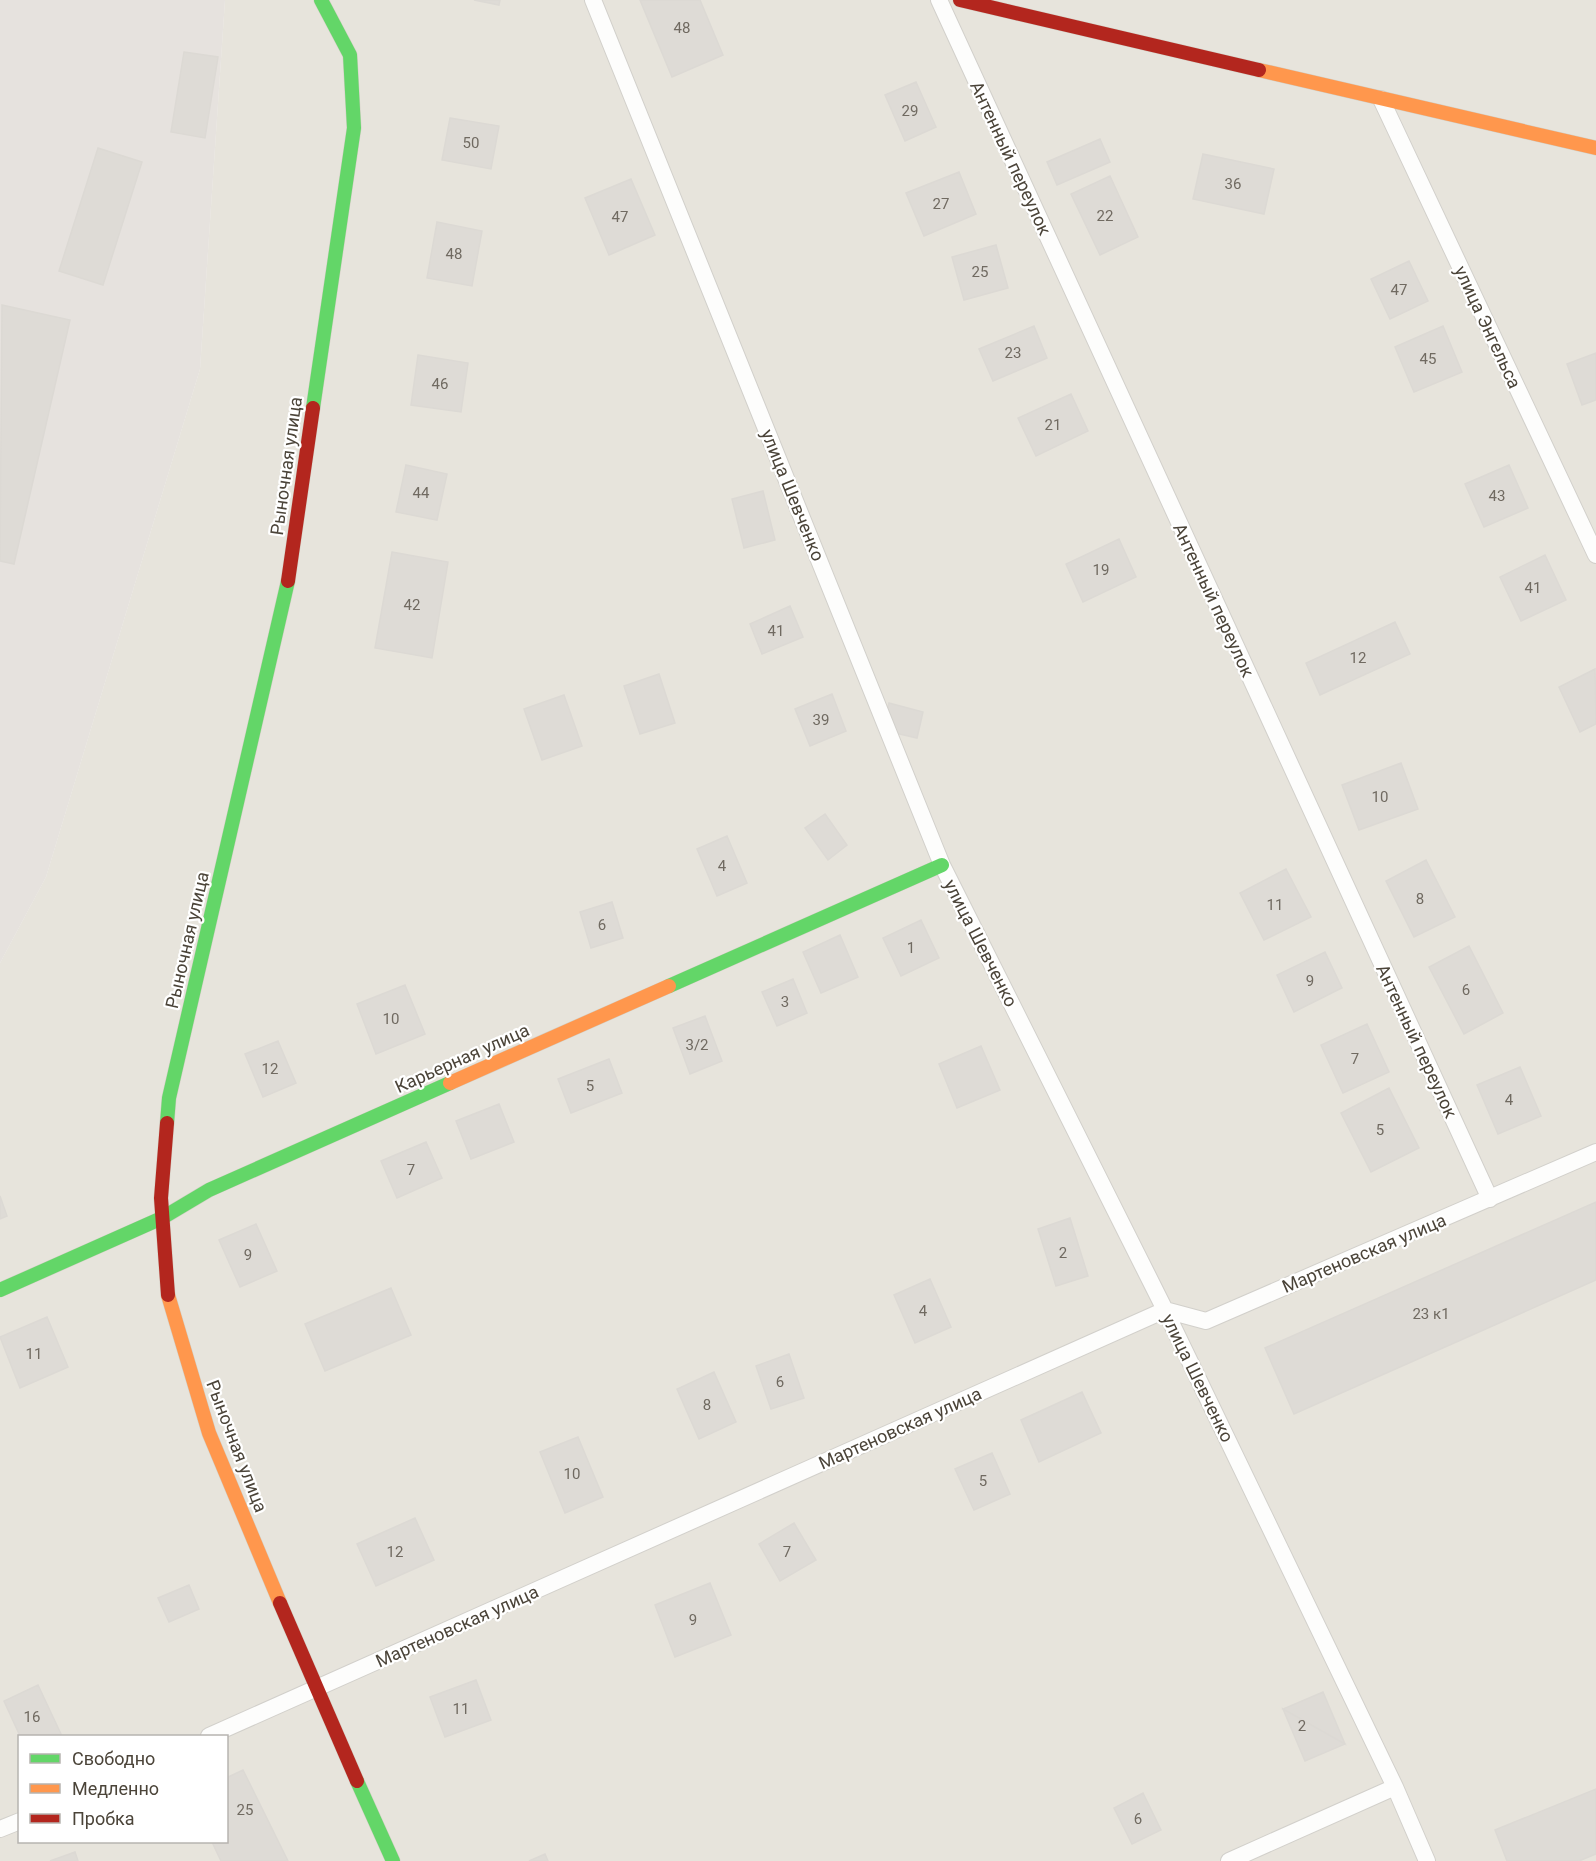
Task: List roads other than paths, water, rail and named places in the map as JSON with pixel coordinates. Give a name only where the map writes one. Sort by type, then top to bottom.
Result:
[{"type":"street","name":"Рыночная улица","points":[[321,0],[350,55],[354,128],[285,603],[169,1098],[162,1218],[165,1287],[209,1432],[316,1689],[393,1861]]},
{"type":"street","points":[[960,0],[1596,147]]},
{"type":"street","name":"Карьерная улица","points":[[0,1290],[162,1218],[209,1190],[942,865]]},
{"type":"lane","name":"улица Шевченко","points":[[593,0],[942,865],[1165,1310],[1395,1787],[1426,1861]]},
{"type":"lane","name":"Антенный переулок","points":[[939,0],[1490,1199]]},
{"type":"lane","name":"улица Энгельса","points":[[1381,99],[1596,555]]},
{"type":"lane","name":"Мартеновская улица","points":[[213,1735],[1165,1310],[1206,1321],[1596,1152]]},
{"type":"lane","points":[[1229,1861],[1395,1787]]},
{"type":"lane","points":[[0,1829],[18,1822]]}]
